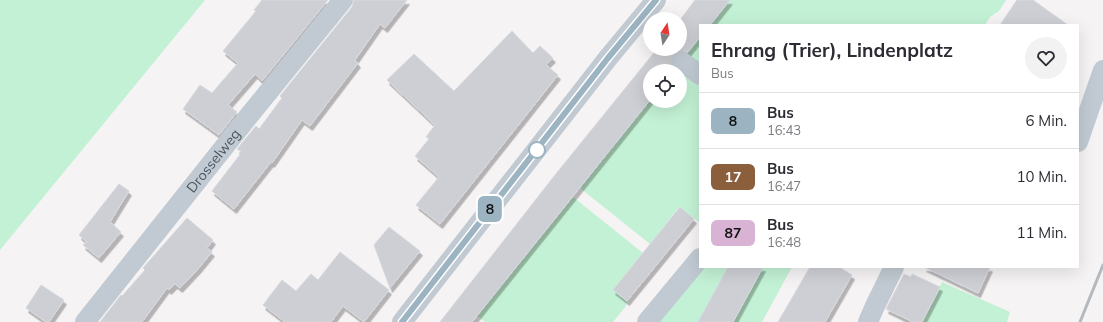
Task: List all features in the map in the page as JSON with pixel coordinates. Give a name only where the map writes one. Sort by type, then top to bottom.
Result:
[{"type":"street","name":"Drosselweg","points":[[85,322],[343,0]]},
{"type":"street","points":[[651,12],[656,0]]},
{"type":"street","points":[[402,322],[608,58],[643,30]]},
{"type":"street","points":[[681,60],[699,74]]},
{"type":"street","points":[[1079,139],[1103,70]]},
{"type":"street","points":[[646,322],[699,259]]},
{"type":"street","points":[[868,322],[894,268]]},
{"type":"green space","points":[[0,0],[205,0],[0,250]]},
{"type":"green space","points":[[729,0],[1006,0],[999,11],[990,17],[986,24],[710,24]]},
{"type":"green space","points":[[699,38],[699,65],[687,56],[687,54]]},
{"type":"green space","points":[[687,75],[699,84],[699,222],[679,207],[650,244],[580,188],[644,108],[687,108]]},
{"type":"green space","points":[[573,197],[643,253],[613,290],[627,301],[626,306],[613,322],[485,322],[477,316]]},
{"type":"green space","points":[[700,268],[791,268],[762,322],[657,322]]},
{"type":"green space","points":[[942,282],[1010,312],[1007,322],[922,322]]},
{"type":"building","points":[[262,0],[328,0],[262,81],[255,74],[228,105],[237,112],[219,135],[183,109],[200,85],[212,93],[238,63],[223,51],[256,11],[254,10]]},
{"type":"building","points":[[354,0],[407,0],[385,28],[380,24],[355,60],[358,63],[310,126],[302,120],[272,163],[271,162],[234,209],[212,191],[242,152],[237,149],[256,126],[259,129],[282,98],[280,96],[352,7]]},
{"type":"building","points":[[695,0],[730,0],[711,24],[699,24],[699,38],[688,52],[686,12]]},
{"type":"building","points":[[1017,0],[1033,0],[1067,24],[1001,24]]},
{"type":"building","points":[[512,31],[533,53],[540,46],[553,58],[546,65],[558,75],[440,224],[416,205],[439,177],[415,156],[429,139],[426,137],[435,125],[387,80],[414,54],[454,91]]},
{"type":"building","points":[[651,56],[671,56],[670,64],[645,64]]},
{"type":"building","points":[[643,66],[644,108],[472,322],[440,322],[555,175]]},
{"type":"building","points":[[119,184],[129,191],[110,222],[121,232],[99,258],[83,245],[87,242],[79,235]]},
{"type":"building","points":[[680,207],[694,219],[627,301],[613,290]]},
{"type":"building","points":[[187,218],[213,240],[207,248],[212,252],[198,269],[180,288],[175,284],[169,290],[167,288],[142,322],[100,322],[121,295],[122,296],[145,270],[143,268]]},
{"type":"building","points":[[389,227],[420,251],[390,288],[374,245]]},
{"type":"building","points":[[340,252],[389,290],[364,322],[343,306],[331,322],[285,322],[263,305],[282,280],[296,291],[311,274],[318,280]]},
{"type":"building","points":[[727,268],[762,268],[733,322],[698,322]]},
{"type":"building","points":[[809,268],[841,268],[852,275],[825,322],[778,322]]},
{"type":"building","points":[[926,268],[990,268],[978,293]]},
{"type":"building","points":[[904,274],[911,277],[912,274],[940,287],[922,322],[913,322],[886,309]]},
{"type":"building","points":[[41,285],[64,300],[49,322],[46,322],[26,308]]},
{"type":"tunnel","points":[[675,56],[681,61]]},
{"type":"railway","points":[[1080,322],[1103,265]]},
{"type":"bus line","name":"8","points":[[402,322],[608,58],[656,0]]}]
